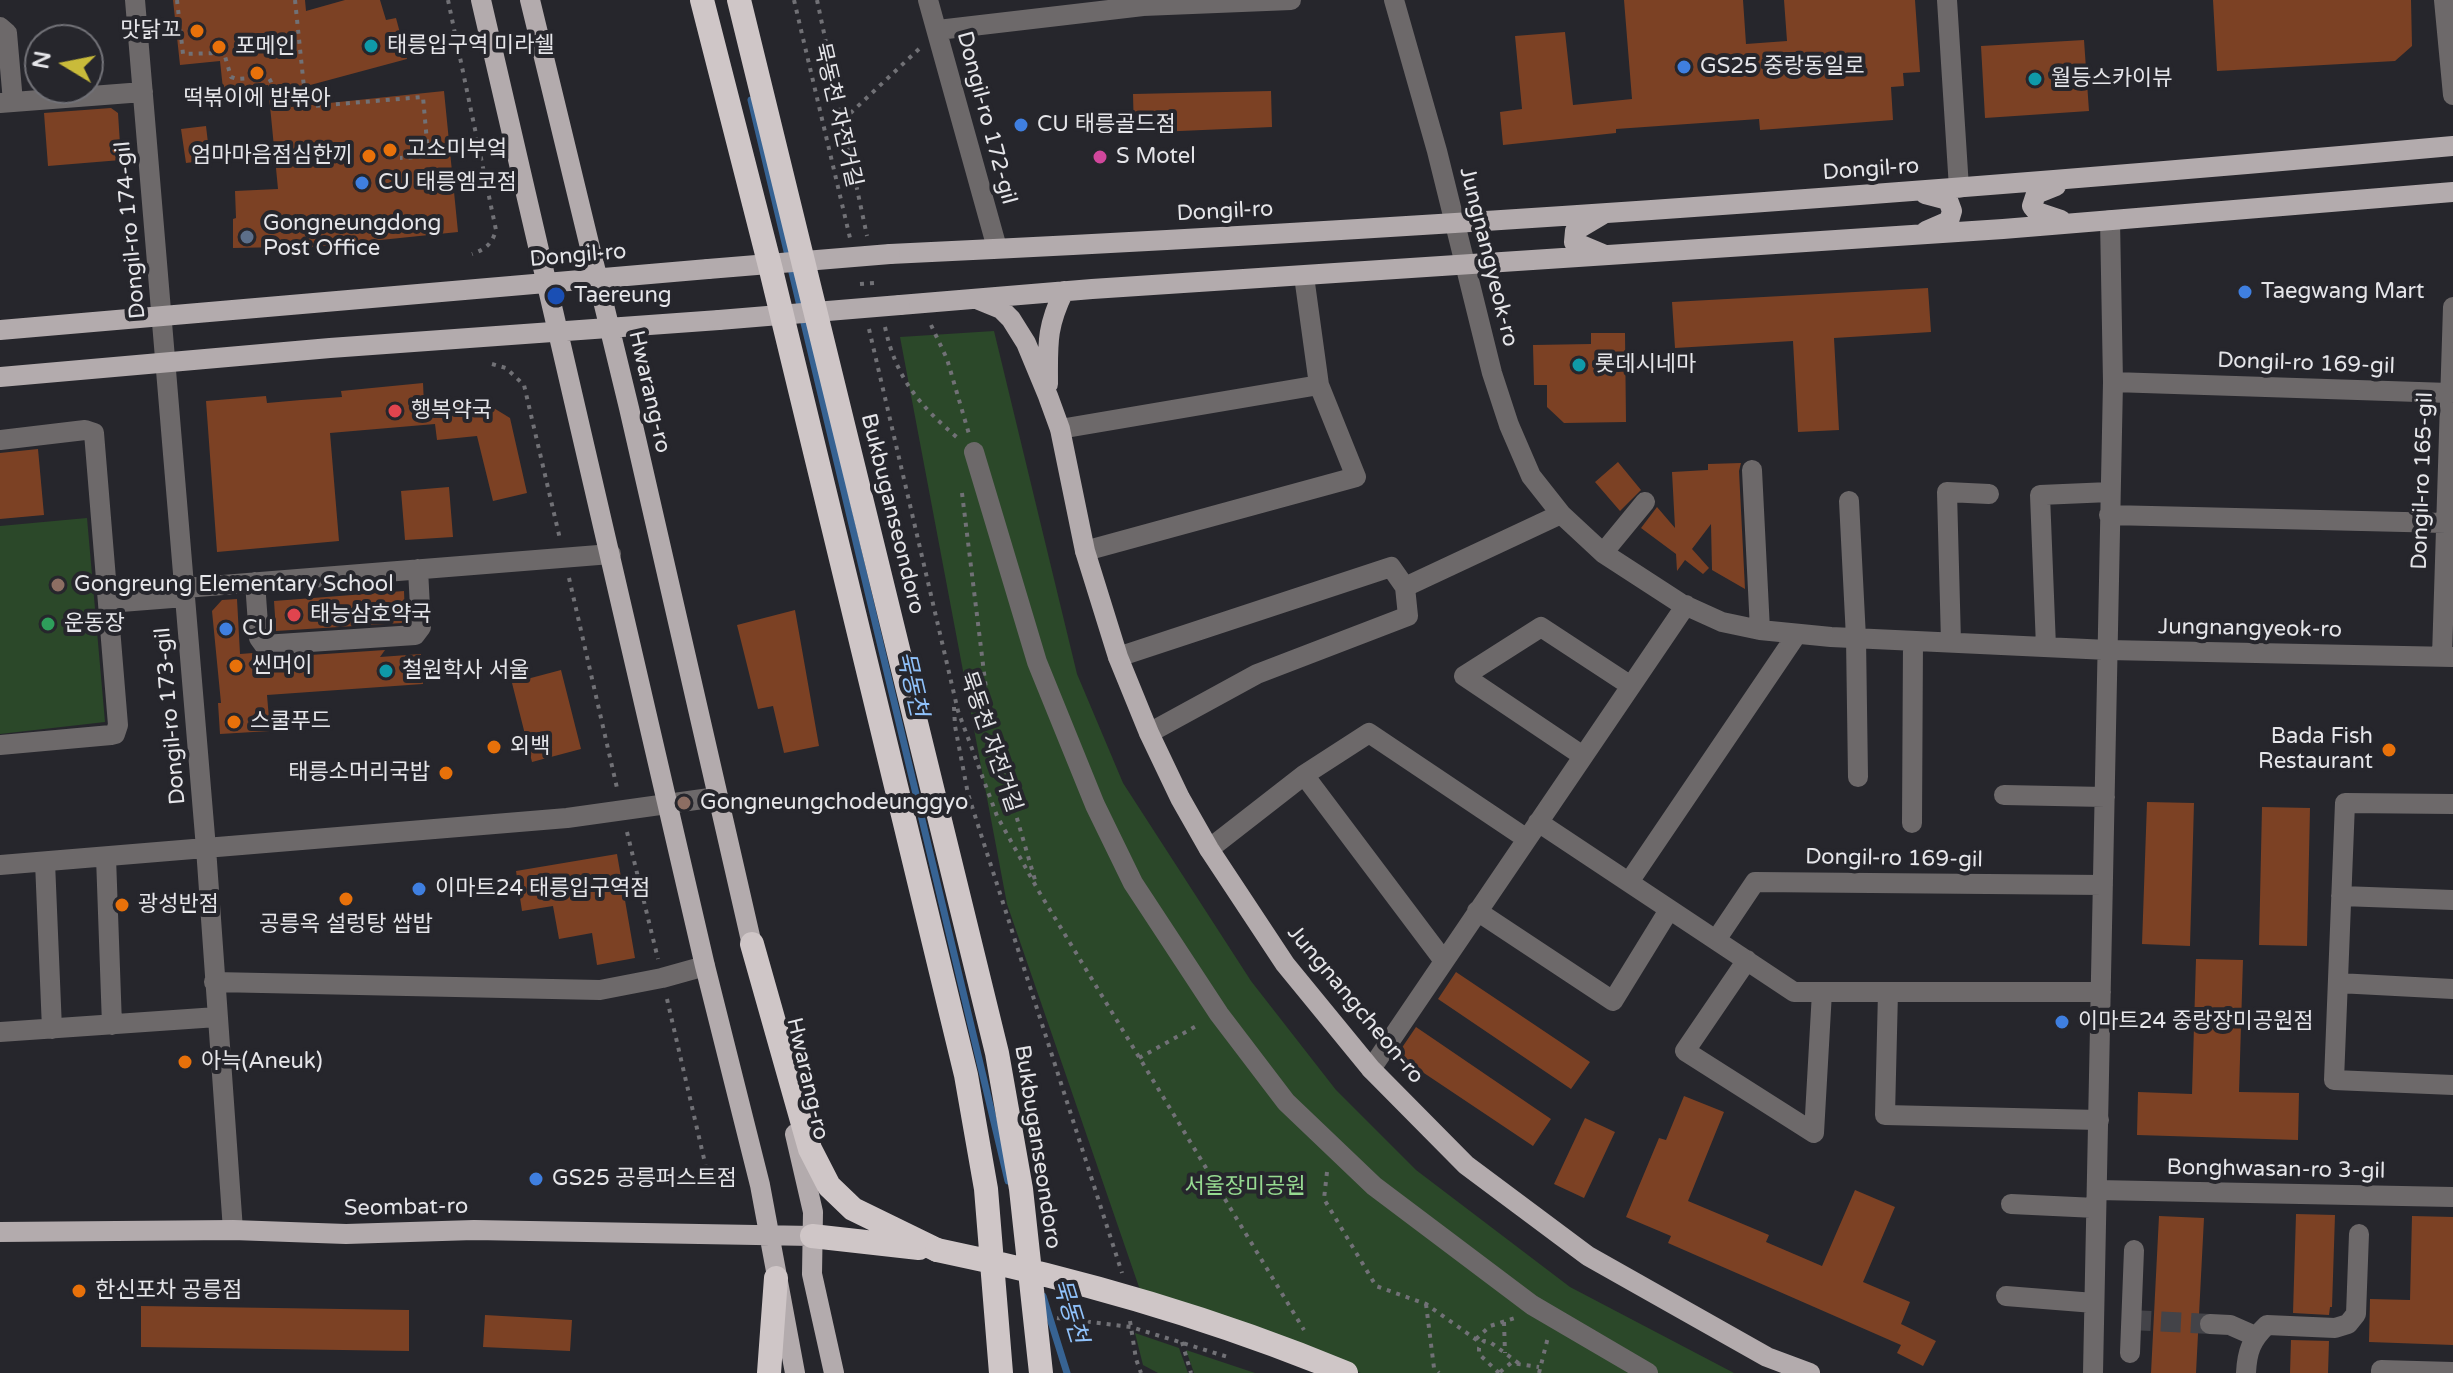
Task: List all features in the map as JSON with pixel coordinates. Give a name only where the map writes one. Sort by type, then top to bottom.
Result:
[{"type":"highway","points":[[702,0],[775,286],[966,1075],[986,1189],[1001,1373]]},
{"type":"highway","name":"Bukbuganseondoro","points":[[739,0],[997,1053],[1021,1189],[1041,1373]]},
{"type":"highway","points":[[752,944],[810,1149],[829,1186],[853,1209],[937,1250]]},
{"type":"highway","points":[[812,1236],[937,1250],[1014,1266],[1190,1314],[1346,1373]]},
{"type":"highway","points":[[769,1373],[776,1278]]},
{"type":"main road","points":[[481,0],[705,966],[760,1185],[795,1373]]},
{"type":"main road","name":"Hwarang-ro","points":[[530,0],[610,329],[811,1203],[812,1274],[834,1373]]},
{"type":"main road","name":"Dongil-ro","points":[[0,330],[890,254],[1606,213],[2070,180],[2453,146]]},
{"type":"main road","points":[[2070,180],[2036,194],[2032,206],[2037,212],[2072,223]]},
{"type":"main road","points":[[1912,191],[1948,200],[1952,211],[1949,221],[1914,236]]},
{"type":"main road","points":[[0,377],[1064,291],[1914,236],[2453,192]]},
{"type":"main road","points":[[1606,213],[1575,231],[1574,242],[1607,256]]},
{"type":"main road","points":[[1048,396],[1049,329],[1051,317],[1064,291]]},
{"type":"main road","name":"Jungnangcheon-ro","points":[[974,299],[1001,309],[1026,343],[1060,429],[1085,551],[1118,657],[1149,733],[1209,849],[1285,964],[1371,1069],[1466,1165],[1588,1256],[1767,1357],[1810,1373]]},
{"type":"main road","name":"Seombat-ro","points":[[0,1232],[233,1230],[346,1234],[474,1230],[812,1236]]},
{"type":"street","name":"Dongil-ro 174-gil","points":[[135,0],[167,364]]},
{"type":"street","name":"Dongil-ro 172-gil","points":[[928,0],[997,248]]},
{"type":"street","points":[[938,30],[1142,3],[1291,0]]},
{"type":"street","name":"Jungnangyeok-ro","points":[[1394,0],[1456,223],[1492,373],[1509,425],[1531,476],[1561,514],[1603,553],[1686,605],[1722,622],[1760,630],[1856,638],[2108,650],[2448,656]]},
{"type":"street","points":[[1947,0],[1959,188]]},
{"type":"street","points":[[2444,0],[2453,95]]},
{"type":"street","points":[[0,27],[7,33],[6,102],[143,92]]},
{"type":"street","points":[[2093,1373],[2113,382],[2110,220]]},
{"type":"street","points":[[1085,551],[1356,477],[1319,385],[1304,276]]},
{"type":"street","name":"Dongil-ro 165-gil","points":[[2448,656],[2446,523],[2453,307]]},
{"type":"street","name":"Dongil-ro 173-gil","points":[[167,364],[233,1230]]},
{"type":"street","name":"Dongil-ro 169-gil","points":[[2113,382],[2449,393]]},
{"type":"street","points":[[1060,429],[1319,385]]},
{"type":"street","points":[[0,440],[85,430],[94,433],[118,725],[115,734],[0,745]]},
{"type":"street","points":[[974,452],[1037,662],[1095,805],[1133,883],[1219,1014],[1286,1102],[1374,1186],[1532,1305],[1648,1373]]},
{"type":"street","points":[[1752,470],[1760,630]]},
{"type":"street","points":[[1951,642],[1947,492],[1989,494]]},
{"type":"street","points":[[2046,647],[2040,495],[2110,492]]},
{"type":"street","points":[[1849,501],[1856,638],[1858,777]]},
{"type":"street","points":[[1603,553],[1645,502]]},
{"type":"street","points":[[1405,587],[1561,514]]},
{"type":"street","points":[[2109,515],[2446,523]]},
{"type":"street","points":[[108,603],[255,582],[611,554]]},
{"type":"street","points":[[1118,657],[1391,567],[1405,587],[1408,616],[1257,674],[1149,733]]},
{"type":"street","points":[[255,582],[259,638],[264,645],[415,635],[421,627],[418,569]]},
{"type":"street","points":[[1371,1069],[1686,605]]},
{"type":"street","points":[[1583,756],[1464,676],[1541,627],[1631,686]]},
{"type":"street","points":[[1629,882],[1797,634]]},
{"type":"street","points":[[1912,823],[1913,641]]},
{"type":"street","points":[[1209,849],[1304,775],[1369,733],[1532,830],[1629,882],[1794,992],[2101,992]]},
{"type":"street","points":[[1304,775],[1444,961]]},
{"type":"street","points":[[2004,795],[2105,797]]},
{"type":"street","points":[[0,865],[622,812],[717,797]]},
{"type":"street","points":[[2453,804],[2345,803],[2334,1080],[2453,1085]]},
{"type":"street","points":[[106,857],[112,1025]]},
{"type":"street","points":[[45,862],[52,1029]]},
{"type":"street","name":"Dongil-ro 169-gil","points":[[1716,940],[1755,882],[2103,885]]},
{"type":"street","points":[[2341,896],[2453,900]]},
{"type":"street","points":[[1477,911],[1613,1001],[1669,910]]},
{"type":"street","points":[[1747,960],[1685,1051],[1814,1133],[1822,992]]},
{"type":"street","points":[[214,982],[600,990],[705,966]]},
{"type":"street","points":[[2338,983],[2453,989]]},
{"type":"street","points":[[1888,992],[1885,1115],[2099,1120]]},
{"type":"street","points":[[0,1032],[217,1017]]},
{"type":"street","name":"Bonghwasan-ro 3-gil","points":[[2097,1199],[2453,1197]]},
{"type":"street","points":[[2011,1204],[2097,1199]]},
{"type":"street","points":[[2246,1373],[2247,1354],[2255,1336],[2267,1325],[2335,1328],[2348,1324],[2356,1314],[2359,1234]]},
{"type":"street","points":[[2130,1353],[2134,1250]]},
{"type":"street","points":[[2006,1296],[2094,1303]]},
{"type":"street","points":[[2210,1324],[2230,1325],[2255,1336]]},
{"type":"street","points":[[2381,1373],[2381,1370],[2453,1372]]},
{"type":"path","points":[[177,0],[183,54],[224,53],[231,77],[270,78],[278,109],[423,97],[428,153],[420,157],[400,158]]},
{"type":"path","points":[[295,0],[306,107]]},
{"type":"path","points":[[448,0],[496,230],[493,241],[484,250],[472,254]]},
{"type":"path","name":"묵동천 자전거길","points":[[794,0],[850,240]]},
{"type":"path","points":[[817,0],[843,120],[938,30]]},
{"type":"path","points":[[862,293],[860,284],[877,283]]},
{"type":"path","name":"묵동천 자전거길","points":[[867,316],[954,696],[997,816],[1038,890],[1307,1335]]},
{"type":"path","points":[[931,325],[947,359],[974,452]]},
{"type":"path","points":[[890,352],[903,379],[928,413],[974,452]]},
{"type":"path","points":[[492,364],[506,368],[524,385],[708,1176]]},
{"type":"path","points":[[963,489],[962,503],[987,697],[1038,890]]},
{"type":"path","points":[[954,696],[955,726],[968,794],[1120,1263]]},
{"type":"path","points":[[1139,1058],[1219,1014]]},
{"type":"path","points":[[1332,1146],[1324,1188],[1326,1204],[1376,1286],[1426,1304],[1478,1341],[1490,1342],[1521,1365]]},
{"type":"path","points":[[1426,1304],[1434,1368],[1439,1373]]},
{"type":"path","points":[[1055,1318],[1131,1327],[1237,1359]]},
{"type":"path","points":[[1521,1318],[1486,1329],[1478,1341],[1479,1354],[1499,1373],[1509,1364],[1539,1371],[1554,1318]]},
{"type":"path","points":[[1504,1322],[1505,1353]]},
{"type":"path","points":[[1131,1327],[1142,1372]]},
{"type":"path","points":[[1182,1342],[1191,1373]]},
{"type":"green space","name":"서울장미공원","points":[[994,331],[1077,674],[1123,783],[1251,981],[1336,1090],[1416,1170],[1570,1287],[1734,1373],[1361,1373],[1140,1290],[1007,904],[900,337]]},
{"type":"green space","name":"운동장","points":[[87,518],[105,722],[0,734],[0,526]]},
{"type":"green space","points":[[1135,1333],[1179,1348],[1188,1373],[1158,1373],[1143,1365]]},
{"type":"green space","points":[[1186,1350],[1255,1373],[1194,1373]]},
{"type":"building","points":[[173,0],[305,0],[306,11],[345,0],[380,0],[386,20],[396,18],[407,59],[288,91],[291,107],[444,91],[458,232],[284,250],[284,247],[233,248],[235,191],[278,189],[268,85],[223,89],[220,61],[180,65]]},
{"type":"building","points":[[1624,0],[1743,0],[1746,44],[1787,41],[1784,0],[1915,0],[1920,72],[1903,73],[1904,86],[1891,87],[1893,120],[1760,130],[1759,119],[1616,129],[1616,133],[1503,145],[1500,112],[1522,109],[1515,36],[1565,32],[1573,105],[1632,99]]},
{"type":"building","points":[[2213,0],[2411,0],[2412,46],[2395,61],[2217,71]]},
{"type":"building","name":"월등스카이뷰","points":[[2084,40],[2089,111],[1985,118],[1981,46]]},
{"type":"building","points":[[1271,91],[1272,127],[1134,133],[1133,94]]},
{"type":"building","points":[[111,108],[118,113],[121,160],[48,166],[44,113]]},
{"type":"building","points":[[206,126],[210,160],[186,163],[181,129]]},
{"type":"building","points":[[1928,288],[1931,332],[1834,338],[1839,430],[1798,432],[1793,341],[1675,348],[1672,302]]},
{"type":"building","name":"롯데시네마","points":[[1591,333],[1625,333],[1626,422],[1564,423],[1547,407],[1547,385],[1534,385],[1533,345],[1591,344]]},
{"type":"building","points":[[423,383],[424,405],[479,399],[510,418],[527,493],[493,501],[477,436],[437,440],[435,424],[330,433],[339,541],[217,552],[206,401],[266,396],[267,403],[342,397],[341,391]]},
{"type":"building","points":[[38,449],[44,515],[0,519],[0,453]]},
{"type":"building","points":[[1618,462],[1641,490],[1620,511],[1595,482]]},
{"type":"building","points":[[1741,463],[1745,589],[1712,570],[1711,524],[1692,549],[1709,568],[1703,574],[1685,560],[1677,571],[1676,554],[1641,528],[1657,507],[1675,528],[1672,472],[1708,470],[1708,464]]},
{"type":"building","points":[[449,487],[453,537],[405,540],[401,491]]},
{"type":"building","points":[[404,591],[405,618],[402,623],[276,631],[274,601]]},
{"type":"building","points":[[237,599],[240,654],[253,653],[265,658],[385,650],[380,657],[421,654],[423,684],[267,695],[270,731],[220,734],[218,703],[221,703],[212,611],[222,600]]},
{"type":"building","points":[[795,610],[819,746],[784,753],[773,706],[758,709],[737,625]]},
{"type":"building","points":[[561,670],[581,749],[532,762],[512,683]]},
{"type":"building","points":[[2147,802],[2194,803],[2190,946],[2142,944]]},
{"type":"building","points":[[2262,807],[2310,808],[2307,946],[2259,945]]},
{"type":"building","points":[[617,854],[635,958],[597,965],[592,933],[559,939],[553,906],[522,911],[516,871]]},
{"type":"building","points":[[2196,959],[2243,960],[2239,1092],[2299,1093],[2298,1140],[2137,1135],[2138,1092],[2192,1094]]},
{"type":"building","points":[[1456,972],[1590,1062],[1571,1089],[1438,999]]},
{"type":"building","points":[[1416,1027],[1551,1119],[1533,1146],[1397,1055]]},
{"type":"building","points":[[1684,1096],[1724,1112],[1688,1201],[1769,1235],[1766,1242],[1822,1266],[1855,1190],[1895,1207],[1863,1282],[1910,1302],[1901,1324],[1936,1341],[1923,1366],[1897,1353],[1901,1345],[1668,1243],[1671,1236],[1626,1217],[1659,1138],[1666,1140]]},
{"type":"building","points":[[1585,1118],[1615,1132],[1584,1198],[1554,1184]]},
{"type":"building","points":[[2296,1214],[2335,1215],[2332,1307],[2329,1315],[2293,1313]]},
{"type":"building","points":[[2159,1216],[2204,1218],[2196,1373],[2151,1373]]},
{"type":"building","points":[[2412,1216],[2453,1217],[2453,1345],[2369,1342],[2370,1299],[2410,1300]]},
{"type":"building","points":[[141,1306],[409,1310],[409,1351],[141,1347]]},
{"type":"building","points":[[485,1315],[572,1320],[570,1351],[483,1347]]},
{"type":"building","points":[[2291,1340],[2329,1341],[2328,1373],[2290,1373]]},
{"type":"waterway","name":"묵동천","points":[[751,100],[1008,1181]]},
{"type":"waterway","name":"묵동천","points":[[1043,1296],[1067,1373]]},
{"type":"tunnel","points":[[2131,1320],[2210,1324]]},
{"type":"place","name":"맛닭꼬","points":[[197,31]]},
{"type":"place","name":"태릉입구역 미라쉘","points":[[371,46]]},
{"type":"place","name":"포메인","points":[[219,47]]},
{"type":"place","name":"GS25 중랑동일로","points":[[1684,67]]},
{"type":"place","name":"떡볶이에 밥볶아","points":[[257,73]]},
{"type":"place","name":"월등스카이뷰","points":[[2035,79]]},
{"type":"place","name":"CU 태릉골드점","points":[[1021,125]]},
{"type":"place","name":"고소미부엌","points":[[390,150]]},
{"type":"place","name":"엄마마음점심한끼","points":[[369,156]]},
{"type":"place","name":"S Motel","points":[[1100,157]]},
{"type":"place","name":"CU 태릉엠코점","points":[[362,183]]},
{"type":"place","name":"Gongneungdong Post Office","points":[[247,237]]},
{"type":"place","name":"Taegwang Mart","points":[[2245,292]]},
{"type":"place","name":"Taereung","points":[[556,296]]},
{"type":"place","name":"롯데시네마","points":[[1579,365]]},
{"type":"place","name":"행복약국","points":[[395,411]]},
{"type":"place","name":"Gongreung Elementary School","points":[[58,585]]},
{"type":"place","name":"태능삼호약국","points":[[294,615]]},
{"type":"place","name":"운동장","points":[[48,624]]},
{"type":"place","name":"CU","points":[[226,629]]},
{"type":"place","name":"씬머이","points":[[236,666]]},
{"type":"place","name":"철원학사 서울","points":[[386,671]]},
{"type":"place","name":"스쿨푸드","points":[[234,722]]},
{"type":"place","name":"외백","points":[[494,747]]},
{"type":"place","name":"Bada Fish Restaurant","points":[[2389,750]]},
{"type":"place","name":"태릉소머리국밥","points":[[446,773]]},
{"type":"place","name":"Gongneungchodeunggyo","points":[[684,803]]},
{"type":"place","name":"이마트24 태릉입구역점","points":[[419,889]]},
{"type":"place","name":"공릉옥 설렁탕 쌉밥","points":[[346,899]]},
{"type":"place","name":"광성반점","points":[[122,905]]},
{"type":"place","name":"이마트24 중랑장미공원점","points":[[2062,1022]]},
{"type":"place","name":"아늑(Aneuk)","points":[[185,1062]]},
{"type":"place","name":"GS25 공릉퍼스트점","points":[[536,1179]]},
{"type":"place","name":"한신포차 공릉점","points":[[79,1291]]}]
